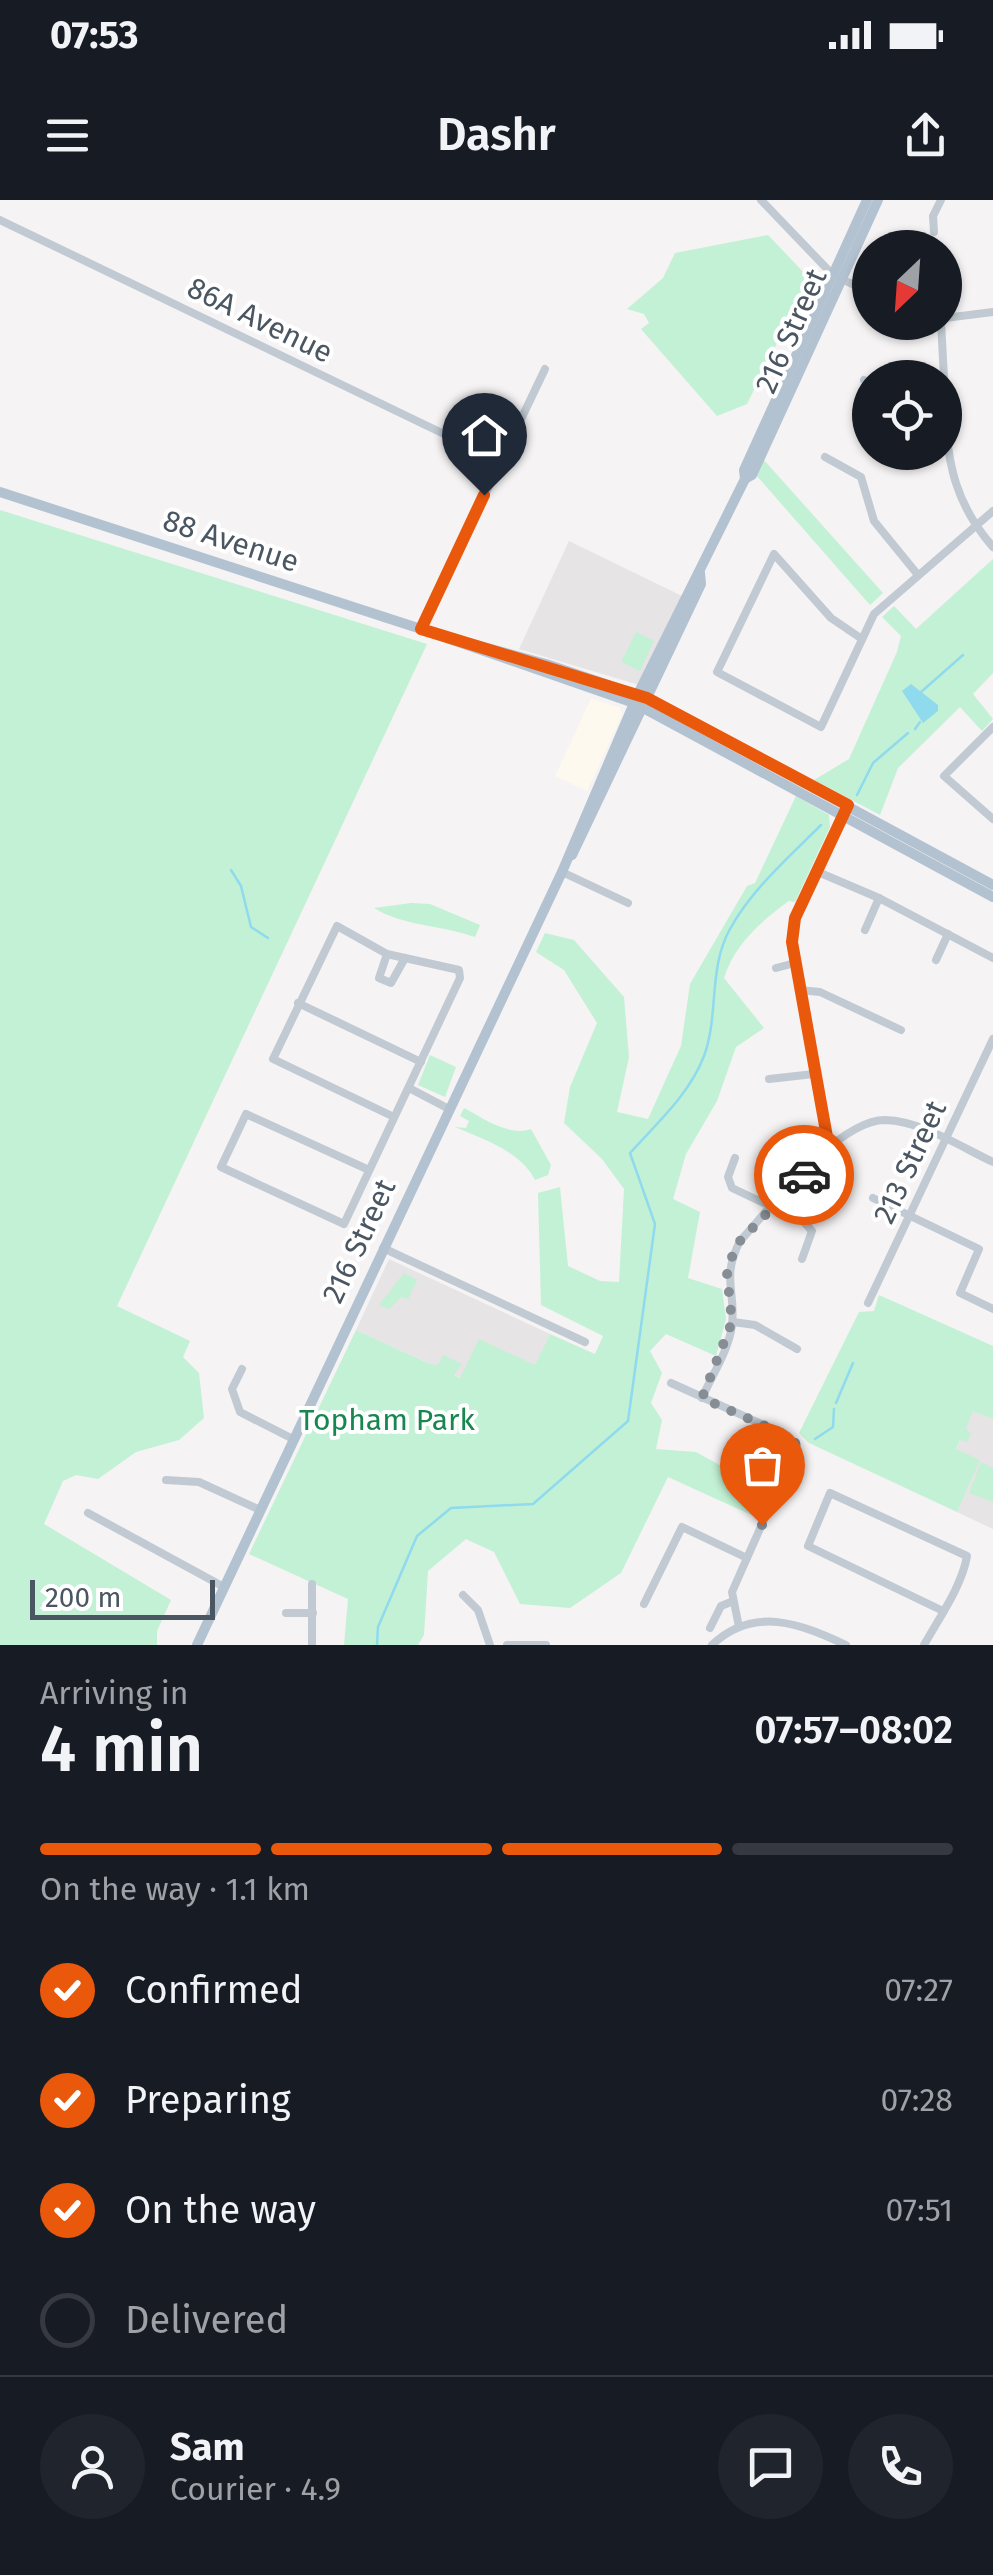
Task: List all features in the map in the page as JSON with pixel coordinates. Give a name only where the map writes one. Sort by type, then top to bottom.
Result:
[{"type":"main road","name":"216 Street","points":[[836,277],[867,200]]},
{"type":"main road","name":"216 Street","points":[[568,860],[641,701],[701,584],[700,574],[745,479],[744,470],[836,277],[878,200]]},
{"type":"main road","name":"88 Avenue","points":[[0,492],[641,701],[845,810],[993,896]]},
{"type":"main road","name":"216 Street","points":[[197,1645],[449,1108],[633,729],[641,701]]},
{"type":"main road","name":"88 Avenue","points":[[641,701],[665,719],[993,885]]},
{"type":"main road","points":[[633,729],[665,719]]},
{"type":"street","points":[[761,200],[836,277],[852,285]]},
{"type":"street","points":[[934,230],[933,216],[941,200]]},
{"type":"street","name":"86A Avenue","points":[[0,220],[500,461]]},
{"type":"street","points":[[962,317],[993,312]]},
{"type":"street","points":[[421,629],[544,369]]},
{"type":"street","points":[[825,457],[861,478],[874,521],[918,576]]},
{"type":"street","points":[[951,470],[976,526],[993,547]]},
{"type":"street","points":[[862,639],[830,618],[774,554],[717,672],[820,728],[874,614],[993,511]]},
{"type":"street","points":[[993,726],[944,776],[993,818]]},
{"type":"street","points":[[829,1148],[794,963],[795,918],[845,810]]},
{"type":"street","points":[[562,872],[628,903]]},
{"type":"street","points":[[818,872],[880,898],[993,958]]},
{"type":"street","points":[[865,930],[880,898]]},
{"type":"street","points":[[369,1170],[246,1114],[221,1167],[344,1224],[460,978],[459,970],[386,954],[337,926],[274,1059],[394,1117]]},
{"type":"street","points":[[936,960],[948,934]]},
{"type":"street","points":[[386,954],[380,978],[391,983],[405,958]]},
{"type":"street","points":[[776,968],[794,963]]},
{"type":"street","points":[[799,990],[820,992],[901,1030]]},
{"type":"street","points":[[298,1003],[421,1062]]},
{"type":"street","name":"213 Street","points":[[868,1304],[993,1040]]},
{"type":"street","points":[[769,1079],[814,1074]]},
{"type":"street","points":[[409,1088],[449,1108]]},
{"type":"street","points":[[702,1398],[732,1322],[727,1273],[740,1241],[829,1148],[858,1126],[884,1120],[908,1124],[993,1162]]},
{"type":"street","points":[[735,1158],[729,1185],[804,1222],[812,1231],[802,1258]]},
{"type":"street","points":[[873,1198],[980,1248],[960,1293],[993,1309]]},
{"type":"street","points":[[383,1248],[586,1342]]},
{"type":"street","points":[[732,1322],[755,1325],[798,1349]]},
{"type":"street","points":[[242,1369],[232,1389],[240,1412],[294,1439]]},
{"type":"street","points":[[671,1383],[795,1442],[797,1451],[732,1592],[739,1627]]},
{"type":"street","points":[[166,1480],[198,1482],[260,1510]]},
{"type":"street","points":[[924,1645],[943,1611],[967,1561],[964,1552],[830,1494],[808,1546],[943,1611]]},
{"type":"street","points":[[88,1513],[224,1587]]},
{"type":"street","points":[[644,1604],[682,1527],[747,1558]]},
{"type":"street","points":[[312,1584],[312,1645]]},
{"type":"street","points":[[463,1595],[478,1610],[490,1645]]},
{"type":"street","points":[[710,1628],[721,1606],[732,1602]]},
{"type":"street","points":[[286,1613],[313,1613]]},
{"type":"street","points":[[712,1645],[739,1627],[791,1622],[846,1645]]},
{"type":"street","points":[[507,1645],[546,1645]]},
{"type":"shaded area","points":[[569,541],[682,596],[639,685],[519,649]]},
{"type":"shaded area","points":[[591,698],[620,708],[622,715],[587,791],[555,776]]},
{"type":"shaded area","points":[[389,1259],[550,1334],[535,1366],[461,1378],[356,1330]]},
{"type":"shaded area","points":[[973,1410],[993,1419],[993,1529],[957,1512],[979,1461],[956,1450]]},
{"type":"green space","points":[[768,235],[809,278],[747,404],[717,416],[641,329],[649,323],[644,314],[627,309],[663,278],[675,253]]},
{"type":"green space","points":[[763,459],[883,593],[870,605],[756,475]]},
{"type":"green space","points":[[0,510],[427,644],[117,1306],[190,1341],[183,1357],[199,1373],[204,1418],[179,1440],[136,1452],[98,1479],[76,1475],[63,1481],[44,1524],[171,1600],[157,1631],[157,1645],[0,1645]]},
{"type":"green space","points":[[993,559],[993,673],[973,694],[993,719],[982,731],[960,707],[898,768],[880,815],[814,780],[849,759],[897,652],[901,636],[882,617],[894,606],[916,629]]},
{"type":"green space","points":[[636,632],[654,641],[640,671],[621,662]]},
{"type":"green space","name":"Topham Park","points":[[796,796],[829,815],[830,827],[795,902],[789,901],[759,925],[729,966],[724,978],[764,1028],[736,1047],[717,1101],[686,1154],[673,1199],[700,1212],[688,1278],[722,1289],[726,1319],[716,1356],[666,1334],[650,1351],[662,1373],[651,1403],[662,1420],[656,1449],[696,1452],[725,1468],[768,1459],[786,1462],[758,1518],[668,1477],[621,1573],[570,1608],[520,1604],[494,1552],[466,1539],[428,1571],[424,1635],[418,1645],[344,1645],[348,1599],[249,1554],[356,1330],[430,1364],[438,1365],[443,1355],[462,1364],[454,1375],[460,1378],[479,1339],[535,1365],[550,1334],[595,1354],[603,1336],[541,1305],[538,1193],[560,1187],[568,1266],[600,1281],[619,1282],[624,1189],[602,1159],[564,1123],[570,1087],[597,1023],[564,970],[536,952],[545,933],[574,940],[624,997],[629,1057],[617,1112],[648,1119],[681,1046],[690,984],[747,886],[755,883]]},
{"type":"green space","points":[[430,904],[480,925],[475,937],[397,918],[374,908]]},
{"type":"green space","points":[[430,1055],[456,1067],[445,1097],[418,1085]]},
{"type":"green space","points":[[464,1108],[505,1129],[531,1129],[551,1165],[548,1175],[535,1180],[511,1154],[455,1127],[466,1128],[469,1121],[460,1116]]},
{"type":"green space","points":[[404,1273],[417,1280],[408,1299],[401,1297],[389,1309],[379,1305]]},
{"type":"green space","points":[[879,1295],[993,1346],[993,1419],[973,1411],[966,1428],[971,1434],[967,1442],[960,1440],[956,1449],[980,1460],[957,1512],[809,1443],[799,1433],[859,1312],[874,1311]]},
{"type":"green space","points":[[981,1462],[993,1468],[993,1502],[969,1493]]},
{"type":"water","points":[[911,684],[938,705],[938,711],[923,723],[902,691]]},
{"type":"waterway","points":[[921,692],[963,655]]},
{"type":"waterway","points":[[915,729],[920,722]]},
{"type":"waterway","points":[[857,795],[873,763],[908,733]]},
{"type":"waterway","points":[[377,1645],[378,1627],[417,1536],[451,1508],[533,1504],[628,1421],[655,1224],[630,1153],[681,1096],[698,1070],[709,1041],[716,976],[730,929],[760,887],[821,825]]},
{"type":"waterway","points":[[231,870],[241,886],[251,927],[268,938]]},
{"type":"waterway","points":[[836,1403],[853,1363]]},
{"type":"waterway","points":[[815,1439],[833,1427],[834,1409]]},
{"type":"way so far","points":[[762,1525],[797,1445],[788,1436],[702,1398],[732,1322],[727,1273],[732,1257],[740,1241],[804,1175]]},
{"type":"route","points":[[484,495],[421,629],[546,664],[647,698],[848,805],[795,918],[792,942],[829,1148],[804,1175]]}]
